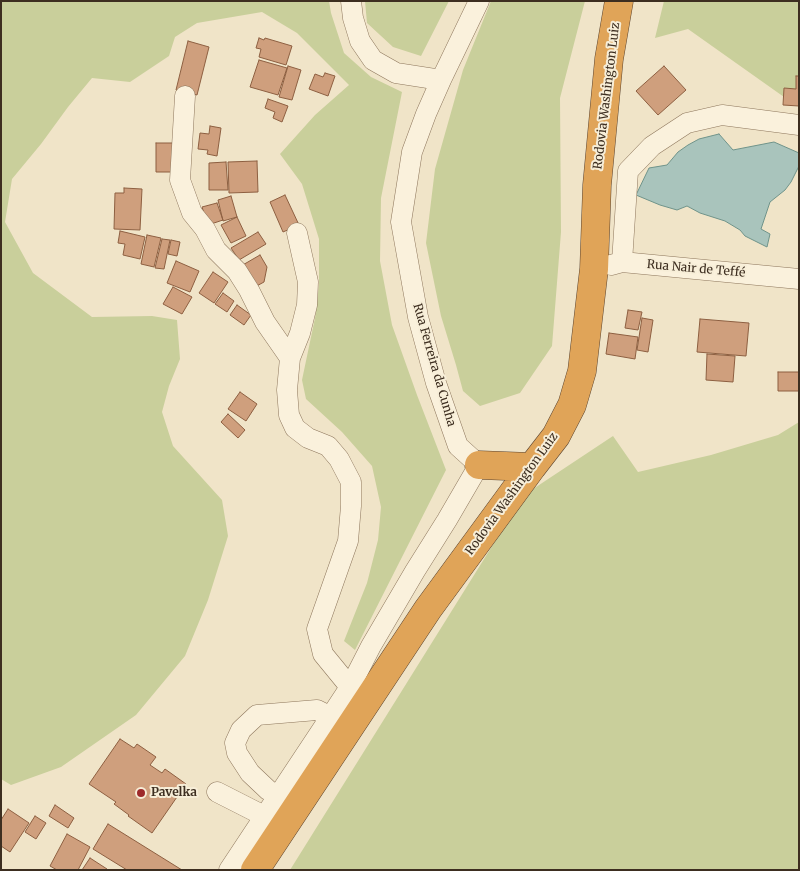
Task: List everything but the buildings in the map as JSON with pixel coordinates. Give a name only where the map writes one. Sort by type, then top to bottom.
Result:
[{"type":"highway","name":"Rodovia Washington Luiz","points":[[255,870],[275,822],[340,721],[428,610],[556,436],[572,405],[582,371],[594,269],[597,184],[609,59],[619,1]]},
{"type":"highway","points":[[479,465],[532,467]]},
{"type":"street","points":[[351,1],[353,18],[360,41],[373,60],[396,73],[441,80]]},
{"type":"street","name":"Rua Ferreira da Cunha","points":[[479,1],[441,80],[412,152],[401,222],[418,316],[436,382],[458,446],[479,465]]},
{"type":"street","points":[[185,96],[180,180],[192,212],[205,228],[216,250],[237,271],[266,322],[290,358]]},
{"type":"street","points":[[622,262],[628,171],[652,146],[687,123],[722,115],[798,125]]},
{"type":"street","points":[[297,233],[308,282],[307,304],[300,333],[290,358],[287,390],[289,415],[295,428],[308,438],[328,446],[339,459],[351,482],[348,540],[317,629],[323,654],[350,687]]},
{"type":"street","name":"Rua Nair de Teffé","points":[[594,269],[622,262],[799,279]]},
{"type":"street","points":[[229,870],[275,822],[278,796],[340,721],[350,687],[372,646],[479,465]]},
{"type":"street","points":[[278,796],[268,790],[250,773],[237,753],[235,742],[241,730],[257,716],[317,710],[340,721]]},
{"type":"street","points":[[217,792],[275,822]]},
{"type":"green space","points":[[1,1],[329,1],[344,53],[371,77],[402,92],[381,198],[380,261],[392,325],[446,470],[355,650],[344,641],[367,583],[378,540],[381,507],[372,466],[342,432],[306,399],[302,380],[315,318],[319,285],[319,239],[302,184],[280,154],[315,115],[349,85],[297,33],[262,12],[197,23],[175,37],[169,56],[130,82],[92,78],[12,179],[5,222],[33,273],[92,317],[152,316],[177,320],[180,359],[169,386],[162,412],[173,446],[222,500],[228,536],[208,600],[185,656],[136,715],[61,767],[11,785],[1,779]]},
{"type":"green space","points":[[365,1],[449,1],[421,56],[393,47],[367,23]]},
{"type":"green space","points":[[491,1],[585,1],[560,98],[561,232],[552,346],[520,393],[480,406],[463,391],[441,316],[426,243],[435,169],[463,70]]},
{"type":"green space","points":[[664,1],[799,1],[799,92],[784,97],[688,29],[655,38]]},
{"type":"green space","points":[[799,422],[799,870],[290,870],[524,495],[613,436],[638,472],[711,455],[778,435]]},
{"type":"water","points":[[719,134],[733,150],[774,142],[799,153],[799,166],[791,182],[785,190],[770,202],[761,229],[770,234],[767,247],[745,236],[740,230],[725,221],[700,213],[687,206],[677,210],[636,195],[649,168],[667,165],[678,152],[688,145],[699,139]]},
{"type":"place","name":"Pavelka","points":[[141,793]]}]
